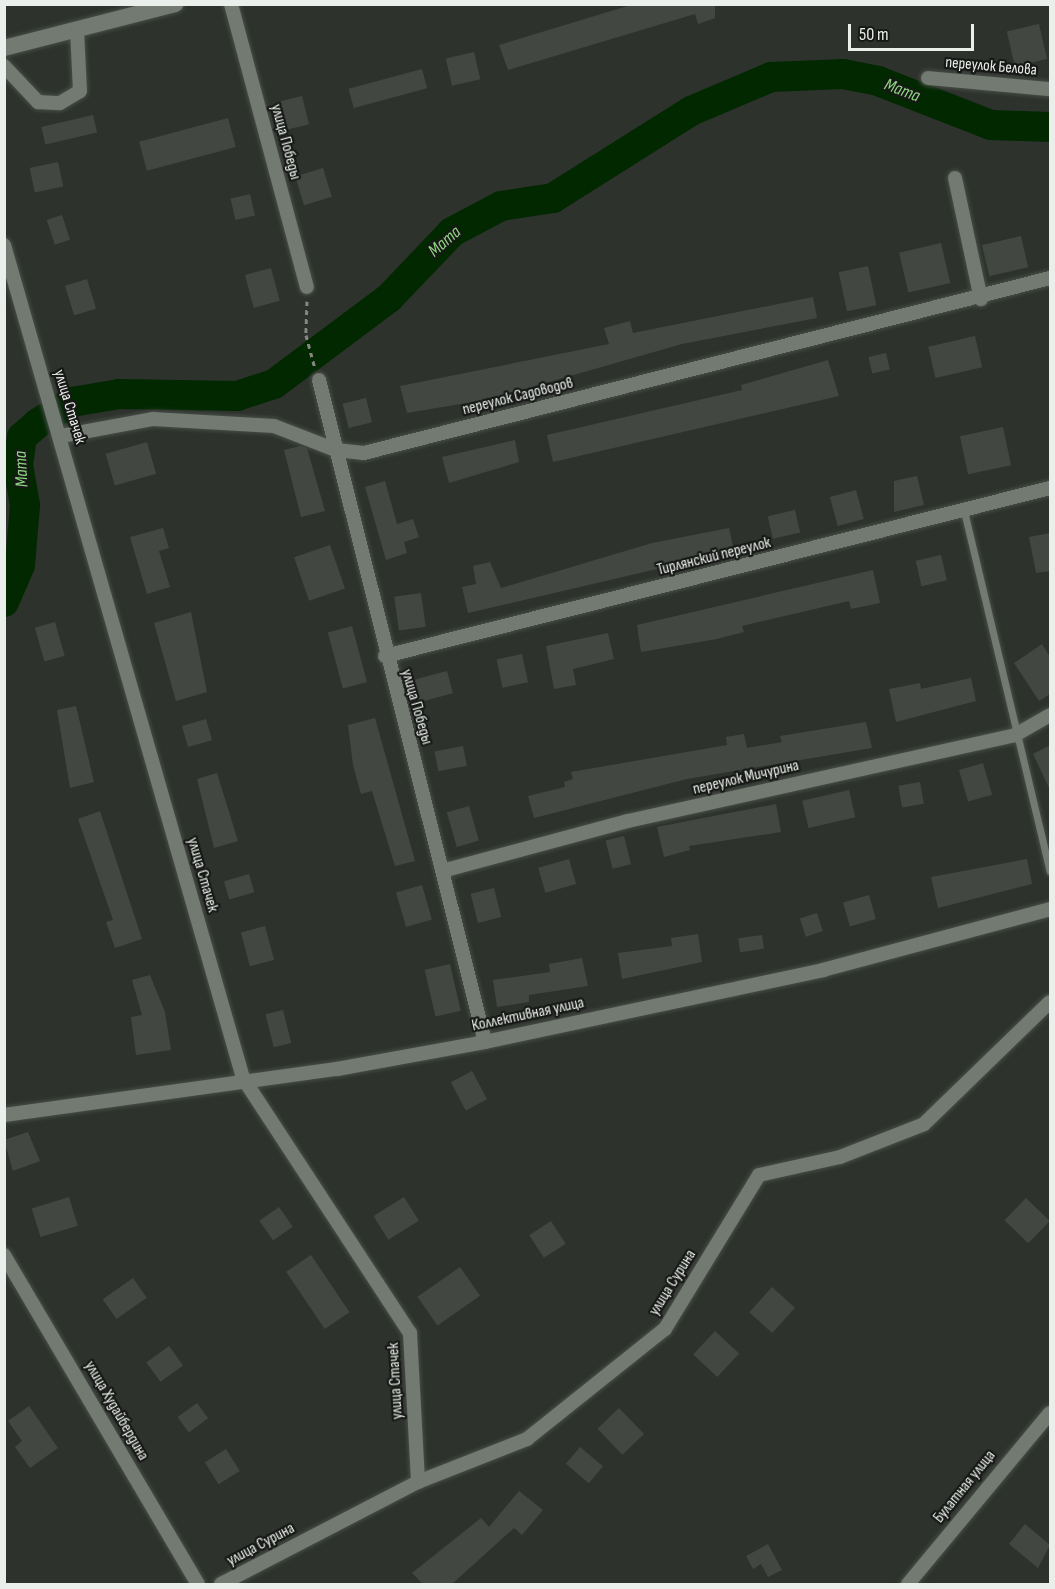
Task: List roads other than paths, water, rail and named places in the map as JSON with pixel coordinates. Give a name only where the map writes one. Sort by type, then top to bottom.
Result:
[{"type":"street","points":[[4,48],[175,4]]},
{"type":"street","name":"улица Победы","points":[[231,4],[307,287]]},
{"type":"street","points":[[4,66],[38,102],[60,103],[80,92],[77,30]]},
{"type":"street","name":"переулок Белова","points":[[928,78],[1050,89]]},
{"type":"street","points":[[955,178],[981,299]]},
{"type":"street","name":"улица Стачек","points":[[4,245],[46,393],[61,436],[243,1078],[410,1333],[418,1482]]},
{"type":"street","name":"переулок Садоводов","points":[[61,436],[153,419],[274,426],[336,450],[364,453],[981,299],[1050,278]]},
{"type":"street","name":"улица Победы","points":[[319,380],[385,657],[446,870],[485,1042]]},
{"type":"street","name":"Тирлянский переулок","points":[[385,657],[1050,488]]},
{"type":"street","name":"переулок Мичурина","points":[[446,870],[628,821],[1015,735],[1050,716]]},
{"type":"street","name":"Коллективная улица","points":[[4,1115],[243,1078],[337,1069],[485,1042],[823,970],[1050,909]]},
{"type":"street","name":"улица Сурина","points":[[221,1584],[418,1482],[526,1439],[665,1329],[759,1175],[840,1157],[924,1124],[1050,1002]]},
{"type":"street","name":"улица Худайбердина","points":[[4,1255],[198,1584]]},
{"type":"street","name":"Булатная улица","points":[[908,1584],[1050,1413]]},
{"type":"lane","points":[[964,511],[1015,735],[1050,871]]},
{"type":"waterway","name":"Мата","points":[[4,602],[20,565],[25,505],[18,465],[22,437],[38,423],[72,402],[119,394],[237,396],[274,384],[389,298],[452,232],[501,206],[553,198],[691,111],[771,77],[843,74],[878,81],[991,125],[1050,127]]}]
